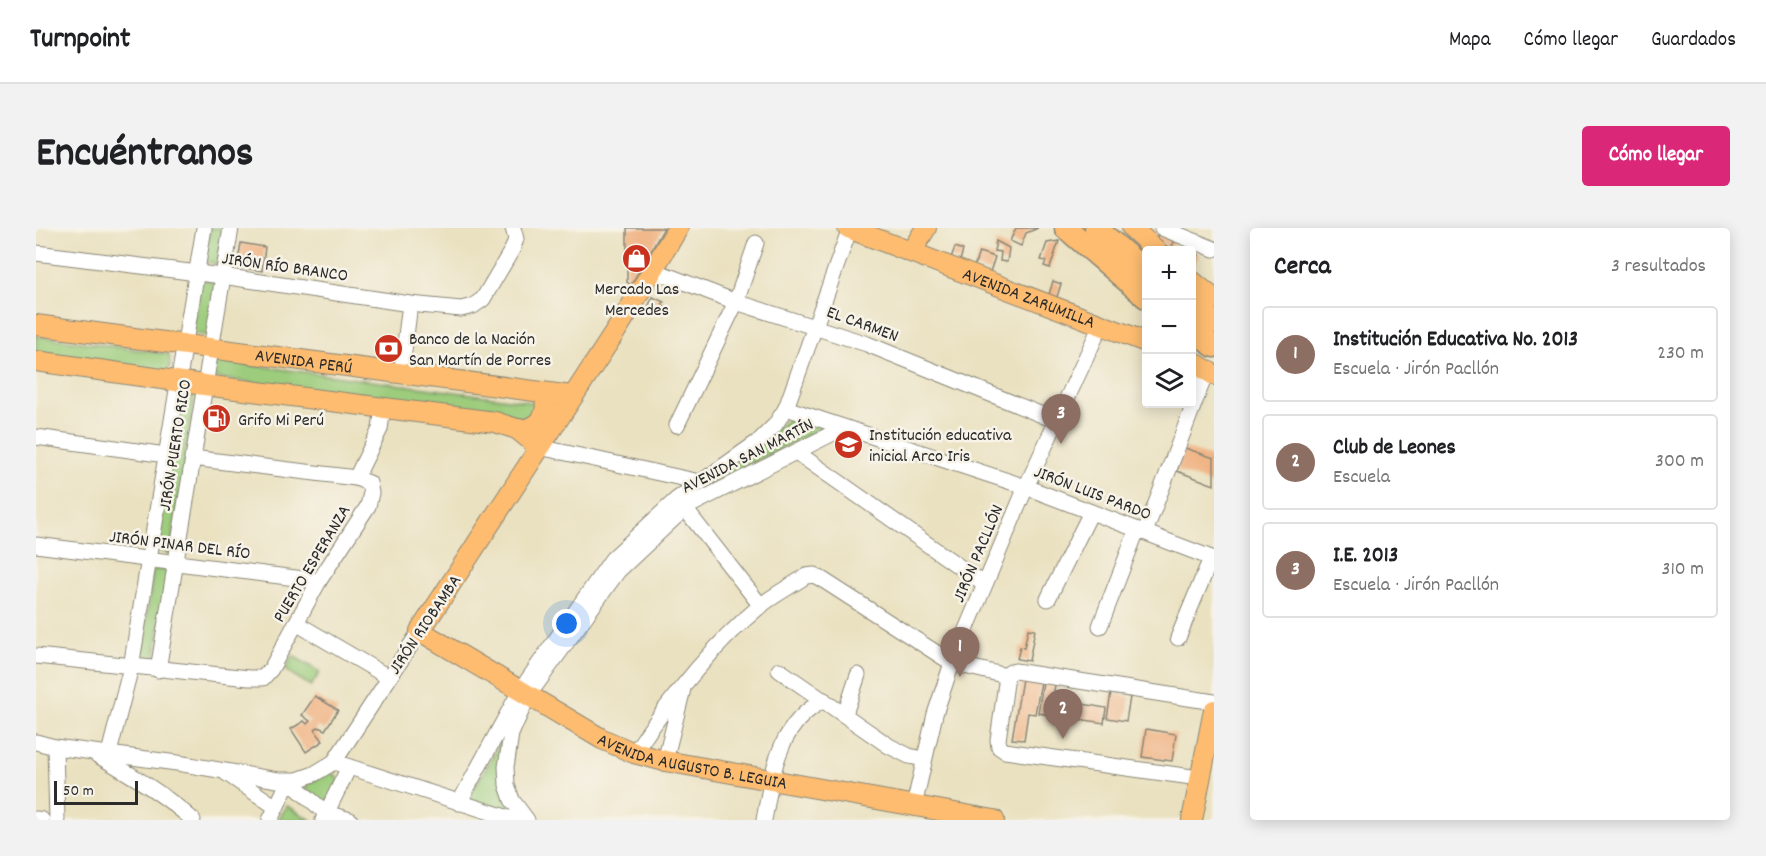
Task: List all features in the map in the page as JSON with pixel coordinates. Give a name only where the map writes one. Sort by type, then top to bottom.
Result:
[{"type":"highway","points":[[1066,228],[1142,294]]},
{"type":"highway","points":[[1096,228],[1142,268]]},
{"type":"highway","points":[[1196,309],[1214,322]]},
{"type":"highway","points":[[1196,334],[1214,346]]},
{"type":"main road","name":"JIRÓN RIOBAMBA","points":[[420,631],[678,228]]},
{"type":"main road","name":"AVENIDA ZARUMILLA","points":[[849,228],[1142,340]]},
{"type":"main road","points":[[910,252],[926,228]]},
{"type":"main road","points":[[1132,228],[1152,246]]},
{"type":"main road","points":[[1196,285],[1214,299]]},
{"type":"main road","name":"AVENIDA PERÚ","points":[[36,325],[572,396]]},
{"type":"main road","name":"AVENIDA PERÚ","points":[[36,361],[495,422],[517,429],[539,447]]},
{"type":"main road","points":[[517,429],[525,430],[542,420],[546,411],[544,393]]},
{"type":"main road","name":"AVENIDA AUGUSTO B. LEGUIA","points":[[420,631],[602,739],[634,753],[664,761],[994,820]]},
{"type":"main road","points":[[1192,820],[1205,771],[1214,710]]},
{"type":"street","name":"JIRÓN PUERTO RICO","points":[[109,753],[131,667],[204,228]]},
{"type":"street","name":"JIRÓN PUERTO RICO","points":[[158,670],[209,349],[231,228]]},
{"type":"street","name":"JIRÓN RÍO BRANCO","points":[[36,253],[461,309],[473,306],[483,299],[515,241],[513,228]]},
{"type":"street","name":"AVENIDA SAN MARTÍN","points":[[459,803],[524,693],[618,571],[700,482],[759,441],[786,408],[849,228]]},
{"type":"street","points":[[1162,228],[1214,249]]},
{"type":"street","points":[[677,425],[736,302],[756,243]]},
{"type":"street","name":"EL CARMEN","points":[[653,270],[736,302],[867,344],[1057,421]]},
{"type":"street","points":[[401,375],[410,304]]},
{"type":"street","name":"JIRÓN PACLLÓN","points":[[914,806],[935,714],[952,663],[1026,487],[1101,325]]},
{"type":"street","points":[[1100,626],[1141,531],[1204,369]]},
{"type":"street","points":[[356,478],[380,429],[383,407]]},
{"type":"street","name":"JIRÓN LUIS PARDO","points":[[786,408],[1026,487],[1212,558]]},
{"type":"street","name":"AVENIDA SAN MARTÍN","points":[[681,503],[796,452],[843,428]]},
{"type":"street","points":[[36,437],[166,455]]},
{"type":"street","points":[[539,447],[700,482]]},
{"type":"street","points":[[796,452],[984,584]]},
{"type":"street","name":"PUERTO ESPERANZA","points":[[158,670],[263,678],[271,669],[319,581],[368,506],[371,493],[369,483],[356,478],[192,458]]},
{"type":"street","points":[[681,503],[760,606]]},
{"type":"street","points":[[1048,599],[1092,512]]},
{"type":"street","name":"JIRÓN PINAR DEL RÍO","points":[[36,545],[319,581]]},
{"type":"street","points":[[1178,638],[1212,558]]},
{"type":"street","points":[[634,753],[661,712],[701,663],[760,606],[806,576],[814,575],[952,663],[1007,676]]},
{"type":"street","points":[[296,623],[388,677]]},
{"type":"street","name":"JIRÓN RIOBAMBA","points":[[334,762],[420,631]]},
{"type":"street","points":[[36,656],[158,670]]},
{"type":"street","points":[[779,670],[889,746],[909,756],[924,759]]},
{"type":"street","points":[[1205,771],[1005,751],[999,747],[998,740],[1007,676],[1010,672],[1015,671],[1214,702]]},
{"type":"street","points":[[844,714],[858,675]]},
{"type":"street","points":[[664,761],[684,683]]},
{"type":"street","name":"AVENIDA SAN MARTÍN","points":[[524,693],[511,735],[506,766],[507,785],[512,800],[527,820]]},
{"type":"street","points":[[764,820],[772,780],[787,733],[810,707],[824,700]]},
{"type":"street","points":[[36,742],[55,747],[89,750],[289,781],[314,774],[334,762],[514,820]]},
{"type":"street","points":[[55,747],[57,820]]},
{"type":"street","points":[[89,750],[130,773],[174,803],[193,820]]},
{"type":"street","points":[[325,817],[349,767]]},
{"type":"street","points":[[222,770],[273,813],[289,781]]},
{"type":"street","points":[[289,781],[325,817],[350,820]]},
{"type":"street","points":[[36,819],[42,820]]},
{"type":"green space","points":[[210,228],[224,228],[218,264],[203,261]]},
{"type":"green space","points":[[201,279],[217,282],[209,336],[191,333]]},
{"type":"green space","points":[[36,336],[169,354],[170,366],[167,371],[36,353]]},
{"type":"green space","points":[[216,362],[537,404],[534,419],[216,378],[213,375]]},
{"type":"green space","points":[[181,391],[195,393],[170,554],[157,550]]},
{"type":"green space","points":[[792,416],[825,426],[707,486]]},
{"type":"green space","points":[[153,569],[167,571],[155,661],[141,659]]},
{"type":"green space","points":[[293,656],[320,672],[311,686],[285,670]]},
{"type":"green space","points":[[511,725],[513,813],[473,801],[469,797]]},
{"type":"green space","points":[[329,772],[336,775],[339,784],[326,804],[304,787]]},
{"type":"green space","points":[[287,806],[311,820],[278,820]]},
{"type":"building","name":"Mercado Las Mercedes","points":[[627,228],[664,228],[631,285],[627,282]]},
{"type":"building","points":[[1016,228],[1038,228],[1026,233],[1021,246],[1010,241]]},
{"type":"building","points":[[1159,233],[1175,240],[1172,246],[1155,241]]},
{"type":"building","points":[[996,241],[1009,248],[1007,262],[1000,261],[1001,252],[994,251]]},
{"type":"building","points":[[1059,241],[1050,268],[1044,266],[1046,261],[1041,260],[1047,243]]},
{"type":"building","points":[[241,243],[265,247],[262,271],[237,267]]},
{"type":"building","points":[[955,247],[963,250],[960,261],[951,258]]},
{"type":"building","points":[[979,252],[995,257],[990,272],[974,267]]},
{"type":"building","points":[[1053,281],[1061,284],[1056,300],[1048,298]]},
{"type":"building","points":[[653,297],[664,302],[662,305],[667,308],[664,315],[648,307]]},
{"type":"building","points":[[1185,448],[1214,458],[1214,485],[1177,471]]},
{"type":"building","points":[[1028,629],[1035,630],[1029,661],[1017,659],[1020,647],[1024,648]]},
{"type":"building","points":[[1022,679],[1041,682],[1035,714],[1028,713],[1024,740],[1012,739]]},
{"type":"building","points":[[1043,682],[1055,684],[1053,699],[1106,708],[1104,723],[1038,713]]},
{"type":"building","points":[[1111,693],[1130,697],[1126,721],[1107,718]]},
{"type":"building","points":[[315,696],[338,710],[325,730],[318,727],[315,730],[323,741],[306,752],[291,729],[304,721],[307,724],[310,721],[302,715]]},
{"type":"building","points":[[1146,729],[1176,734],[1172,761],[1142,757]]},
{"type":"place","name":"Mercado Las Mercedes","points":[[637,259]]},
{"type":"place","name":"Banco de la Nación San Martín de Porres","points":[[388,348]]},
{"type":"place","name":"Grifo Mi Perú","points":[[217,419]]},
{"type":"place","name":"Institución educativa inicial Arco Iris","points":[[848,444]]},
{"type":"place","name":"I.E. 2013","points":[[1061,444]]},
{"type":"place","name":"Institución Educativa No. 2013","points":[[960,677]]},
{"type":"place","name":"Club de Leones","points":[[1063,739]]}]
